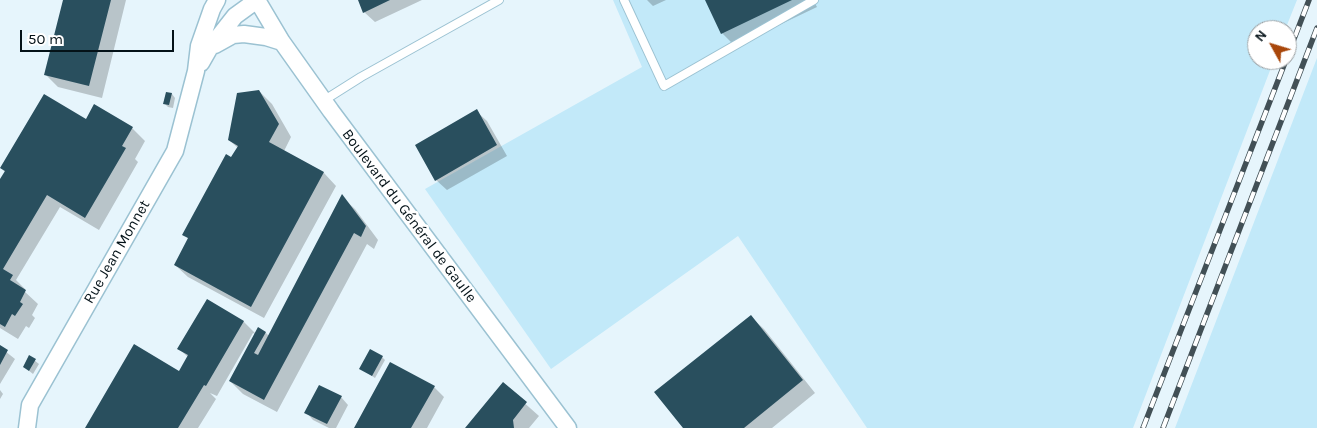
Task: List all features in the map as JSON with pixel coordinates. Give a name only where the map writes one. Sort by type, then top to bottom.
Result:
[{"type":"street","points":[[196,71],[199,46],[217,0]]},
{"type":"street","points":[[196,71],[209,49],[236,16],[257,0]]},
{"type":"street","name":"Boulevard du Général de Gaulle","points":[[257,0],[282,42],[324,101],[568,428]]},
{"type":"street","points":[[209,49],[233,35],[244,34],[266,37],[282,42]]},
{"type":"street","name":"Rue Jean Monnet","points":[[27,428],[30,405],[175,151],[196,71]]},
{"type":"lane","points":[[324,101],[361,77],[499,0]]},
{"type":"lane","points":[[624,0],[664,86],[814,0]]},
{"type":"shaded area","points":[[613,0],[1297,0],[1289,20],[1247,20],[1247,70],[1270,70],[1133,428],[867,428],[738,236],[551,369],[425,189],[642,67]]},
{"type":"shaded area","points":[[1317,58],[1317,428],[1175,428]]},
{"type":"building","points":[[63,0],[111,0],[89,86],[44,75]]},
{"type":"building","points":[[358,0],[390,0],[363,13]]},
{"type":"building","points":[[705,0],[792,0],[721,34]]},
{"type":"building","points":[[259,90],[279,124],[269,142],[324,172],[251,307],[174,265],[188,238],[182,235],[226,154],[231,157],[238,146],[228,140],[237,93]]},
{"type":"building","points":[[166,92],[172,93],[169,105],[163,104]]},
{"type":"building","points":[[44,94],[86,119],[94,104],[133,127],[122,146],[126,148],[85,218],[47,195],[3,269],[13,275],[10,280],[26,290],[20,302],[23,304],[15,316],[12,314],[5,327],[0,324],[0,179],[5,171],[0,168]]},
{"type":"building","points":[[477,109],[497,145],[435,181],[415,145]]},
{"type":"building","points":[[342,194],[366,226],[361,237],[354,233],[264,400],[229,381],[258,327],[266,332],[254,353],[258,355]]},
{"type":"building","points":[[207,299],[244,321],[206,386],[204,385],[178,428],[85,428],[134,344],[179,371],[188,355],[177,349]]},
{"type":"building","points":[[751,315],[803,380],[744,428],[683,428],[654,392]]},
{"type":"building","points":[[0,345],[8,350],[0,365]]},
{"type":"building","points":[[370,349],[383,356],[372,376],[359,369]]},
{"type":"building","points":[[29,355],[36,359],[29,371],[23,367]]},
{"type":"building","points":[[390,362],[435,386],[411,428],[354,428]]},
{"type":"building","points":[[503,382],[527,402],[513,420],[514,428],[465,428]]},
{"type":"building","points":[[319,385],[342,396],[327,424],[304,413]]},
{"type":"railway","points":[[1297,31],[1309,0]]},
{"type":"railway","points":[[1163,428],[1317,28]]},
{"type":"railway","points":[[1143,428],[1282,70]]}]
